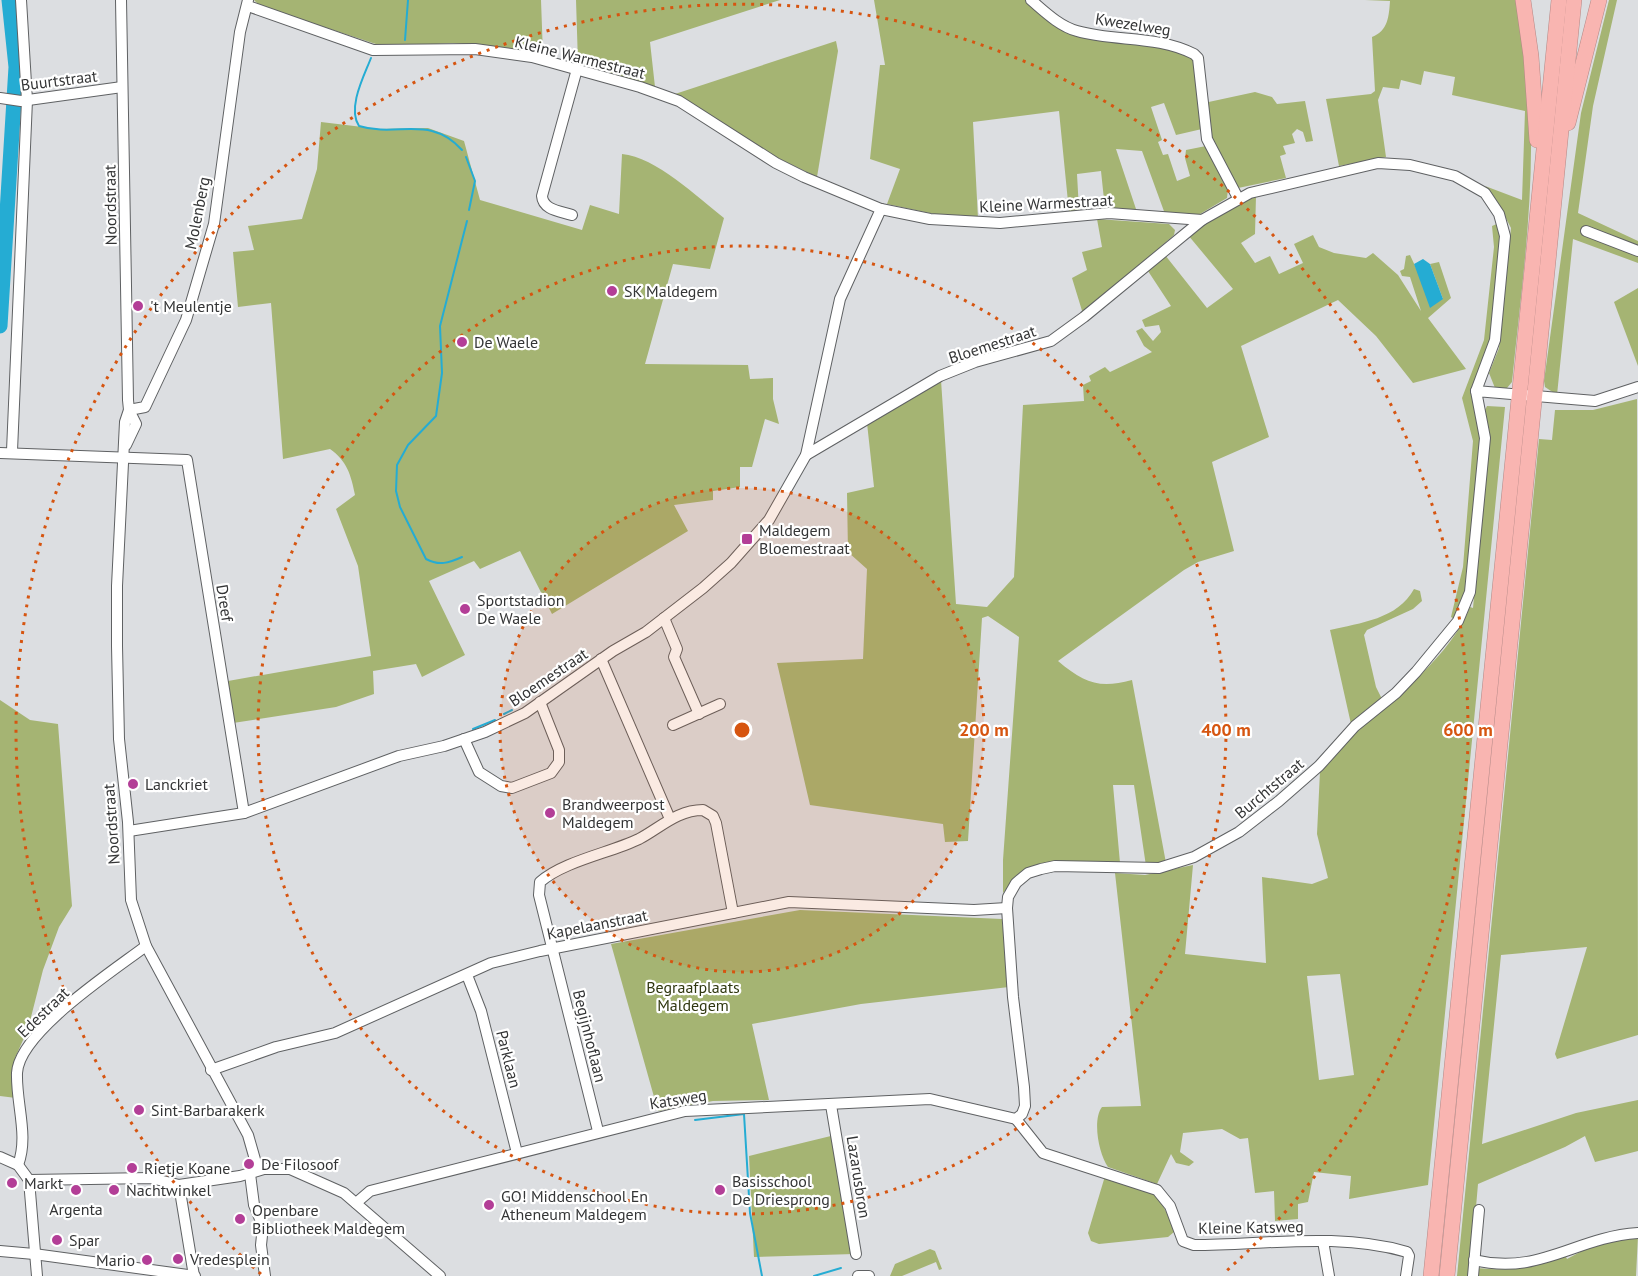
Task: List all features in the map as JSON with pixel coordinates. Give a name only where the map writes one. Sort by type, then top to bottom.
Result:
[{"type":"highway","points":[[1523,0],[1532,56],[1536,116],[1536,220]]},
{"type":"highway","points":[[1431,1276],[1559,0]]},
{"type":"highway","points":[[1447,1276],[1574,0]]},
{"type":"highway","points":[[1560,145],[1573,109],[1599,0]]},
{"type":"street","points":[[12,451],[15,100],[21,0]]},
{"type":"street","name":"Noordstraat","points":[[121,0],[129,410],[136,424],[126,446],[124,457],[117,586],[119,740],[129,831],[130,900],[146,946],[248,1135],[254,1172],[254,1205],[263,1226],[261,1245],[265,1276]]},
{"type":"street","name":"Kwezelweg","points":[[1031,0],[1053,18],[1075,30],[1159,41],[1194,54],[1198,58],[1207,139],[1238,198]]},
{"type":"street","name":"Kleine Warmestraat","points":[[248,3],[373,50],[475,49],[532,57],[679,101],[776,163],[881,209],[957,222],[1000,223],[1109,213],[1202,220]]},
{"type":"street","name":"Molenberg","points":[[129,410],[145,407],[186,320],[214,224],[240,32],[248,3]]},
{"type":"street","points":[[572,215],[549,208],[543,202],[542,195],[577,69]]},
{"type":"street","name":"Buurtstraat","points":[[15,100],[122,87]]},
{"type":"street","points":[[1202,220],[1238,198],[1378,163],[1410,165],[1455,176],[1485,193],[1499,214],[1505,236],[1495,340],[1476,391],[1595,401],[1638,387]]},
{"type":"street","name":"Bloemestraat","points":[[129,831],[244,813],[399,756],[464,739],[525,713],[664,618],[703,588],[746,547],[774,513],[806,455],[840,299],[881,209]]},
{"type":"street","name":"Bloemestraat","points":[[806,455],[940,376],[975,362],[1051,341],[1084,317],[1202,220]]},
{"type":"street","points":[[1587,231],[1638,251]]},
{"type":"street","name":"Burchtstraat","points":[[1016,1119],[1022,1114],[1024,1106],[1024,1087],[1013,997],[1007,908],[1008,897],[1016,883],[1028,873],[1054,866],[1159,868],[1194,857],[1239,832],[1279,801],[1319,766],[1355,726],[1396,693],[1416,672],[1458,621],[1470,592],[1485,438],[1476,391]]},
{"type":"street","points":[[100,456],[126,446]]},
{"type":"street","points":[[0,453],[12,451],[31,456],[124,457]]},
{"type":"street","name":"Dreef","points":[[124,457],[187,460],[244,813]]},
{"type":"street","points":[[664,618],[677,649],[674,657],[699,714]]},
{"type":"street","points":[[601,659],[670,819],[695,810],[703,810],[713,816],[733,913]]},
{"type":"street","points":[[464,739],[479,772],[501,786],[512,788],[551,773],[559,762],[559,750],[540,702]]},
{"type":"street","points":[[673,725],[720,704]]},
{"type":"street","name":"Begijnhoflaan","points":[[598,1131],[539,895],[540,882],[556,872],[640,838],[670,819]]},
{"type":"street","name":"Kapelaanstraat","points":[[211,1070],[276,1047],[335,1033],[491,963],[552,949],[789,902],[974,910],[1007,908]]},
{"type":"street","name":"Edestraat","points":[[18,1165],[23,1145],[17,1087],[18,1068],[22,1054],[37,1034],[69,1006],[146,946]]},
{"type":"street","name":"Parklaan","points":[[467,975],[481,1011],[517,1153]]},
{"type":"street","name":"Katsweg","points":[[356,1203],[370,1191],[598,1131],[685,1111],[831,1105],[848,1101],[930,1099],[1005,1119],[1016,1119]]},
{"type":"street","name":"Lazarusbron","points":[[831,1105],[856,1254]]},
{"type":"street","name":"Kleine Katsweg","points":[[1016,1119],[1043,1153],[1157,1190],[1170,1206],[1183,1241],[1194,1245],[1323,1241],[1357,1243],[1407,1252],[1409,1256],[1406,1276]]},
{"type":"street","points":[[0,1157],[18,1165],[29,1180],[37,1276]]},
{"type":"street","points":[[29,1180],[151,1178],[179,1185],[254,1172],[290,1169],[333,1186],[356,1203],[435,1275]]},
{"type":"street","points":[[0,1251],[194,1276],[179,1185]]},
{"type":"street","points":[[1473,1276],[1479,1210]]},
{"type":"street","points":[[1474,1260],[1490,1265],[1521,1267],[1547,1261],[1596,1240],[1638,1233]]},
{"type":"street","points":[[1323,1241],[1329,1276]]},
{"type":"green space","points":[[254,0],[541,0],[543,55],[453,43],[385,47],[260,6]]},
{"type":"green space","points":[[576,0],[780,0],[650,42],[655,87],[578,63]]},
{"type":"green space","points":[[874,0],[1025,0],[1067,31],[1150,44],[1189,55],[1195,62],[1202,129],[1176,135],[1164,103],[1151,107],[1162,140],[1158,142],[1163,155],[1168,154],[1177,181],[1190,176],[1185,158],[1186,150],[1206,146],[1228,189],[1227,198],[1200,214],[1165,214],[1142,151],[1116,149],[1137,212],[1105,209],[1101,171],[1077,174],[1079,210],[1069,212],[1059,111],[973,122],[978,219],[953,218],[887,204],[900,169],[870,159],[880,65],[885,65]]},
{"type":"green space","points":[[1365,0],[1517,0],[1528,85],[1531,167],[1525,259],[1512,382],[1507,388],[1495,388],[1489,373],[1499,348],[1511,228],[1497,201],[1485,186],[1522,200],[1525,111],[1452,95],[1455,77],[1424,71],[1421,85],[1401,80],[1399,89],[1383,87],[1378,100],[1386,157],[1339,166],[1326,99],[1371,94],[1375,91],[1372,37],[1384,27],[1389,12],[1390,1]]},
{"type":"green space","points":[[1609,0],[1617,0],[1593,106],[1578,213],[1638,241],[1638,263],[1573,239],[1557,395],[1545,387],[1544,381],[1581,113]]},
{"type":"green space","points":[[836,41],[838,51],[817,177],[774,156],[675,94]]},
{"type":"green space","points":[[1255,92],[1272,97],[1277,104],[1305,101],[1313,141],[1306,142],[1303,132],[1297,129],[1292,134],[1295,143],[1283,146],[1286,154],[1280,156],[1286,178],[1238,188],[1213,146],[1204,103]]},
{"type":"green space","name":"De Waele","points":[[321,122],[379,129],[428,128],[464,141],[480,200],[582,230],[590,205],[619,214],[622,154],[648,162],[662,170],[724,218],[710,269],[673,264],[645,364],[748,365],[750,379],[773,378],[773,399],[779,424],[765,419],[752,467],[740,467],[740,487],[713,491],[713,500],[674,505],[688,531],[552,614],[520,551],[480,569],[474,561],[429,581],[465,655],[422,677],[416,664],[373,671],[374,694],[336,707],[233,723],[228,681],[371,656],[358,566],[336,509],[355,495],[350,475],[341,458],[330,449],[283,459],[271,303],[238,307],[233,252],[254,250],[248,226],[302,219],[317,169]]},
{"type":"green space","points":[[1256,196],[1255,234],[1241,243],[1255,263],[1270,256],[1279,274],[1303,263],[1294,244],[1313,235],[1319,247],[1334,253],[1366,258],[1373,253],[1398,275],[1421,311],[1410,277],[1402,276],[1400,271],[1404,269],[1406,256],[1410,255],[1416,268],[1443,299],[1430,264],[1439,262],[1451,298],[1428,318],[1466,369],[1413,383],[1376,336],[1338,300],[1241,346],[1269,437],[1212,462],[1234,551],[1198,562],[1184,570],[1058,661],[1076,675],[1092,682],[1110,684],[1132,680],[1166,863],[1146,866],[1134,785],[1113,785],[1120,863],[1058,863],[1009,886],[1003,893],[1003,860],[1019,637],[988,616],[982,618],[968,841],[945,842],[943,824],[810,805],[777,663],[863,659],[867,569],[848,552],[847,493],[874,487],[867,423],[941,380],[956,604],[987,607],[1014,577],[1023,405],[1084,401],[1083,385],[1091,381],[1089,376],[1105,367],[1110,372],[1152,352],[1144,346],[1136,331],[1142,328],[1153,341],[1161,332],[1159,325],[1145,327],[1142,320],[1171,306],[1148,271],[1165,255],[1207,308],[1233,289],[1188,235],[1207,221]]},
{"type":"green space","points":[[1097,219],[1169,224],[1175,230],[1174,235],[1083,314],[1072,278],[1087,270],[1082,252],[1102,247]]},
{"type":"green space","points":[[1499,223],[1502,233],[1492,335],[1488,354],[1472,386],[1480,439],[1467,589],[1454,619],[1451,617],[1463,567],[1473,441],[1462,398],[1484,340],[1494,247],[1492,226]]},
{"type":"green space","points":[[1638,288],[1638,366],[1614,302]]},
{"type":"green space","points":[[1637,399],[1638,1035],[1557,1059],[1555,1054],[1587,947],[1501,955],[1482,1144],[1576,1113],[1638,1100],[1638,1151],[1595,1162],[1585,1136],[1565,1147],[1478,1184],[1470,1276],[1457,1276],[1539,439],[1552,440],[1555,410],[1593,410]]},
{"type":"green space","points":[[1487,406],[1505,407],[1428,1185],[1349,1199],[1351,1176],[1314,1172],[1308,1202],[1298,1204],[1298,1219],[1275,1221],[1274,1191],[1255,1193],[1248,1138],[1240,1139],[1222,1129],[1183,1133],[1180,1152],[1194,1162],[1189,1166],[1176,1163],[1171,1154],[1157,1184],[1108,1167],[1102,1154],[1097,1129],[1097,1120],[1102,1107],[1141,1106],[1115,873],[1145,875],[1193,865],[1185,954],[1266,963],[1262,877],[1312,884],[1328,878],[1317,834],[1320,771],[1357,732],[1423,673],[1450,641],[1470,607],[1473,608],[1489,440],[1485,410]],"holes":[[[1340,974],[1354,1075],[1319,1080],[1307,976]]]},
{"type":"green space","points":[[1414,589],[1420,591],[1422,601],[1413,609],[1367,630],[1364,635],[1376,687],[1382,699],[1351,724],[1330,630],[1366,622],[1388,613],[1407,599]]},
{"type":"green space","points":[[0,700],[30,720],[58,724],[72,906],[59,927],[43,970],[28,1029],[15,1058],[16,1098],[0,1096]]},
{"type":"green space","name":"Begraafplaats Maldegem","points":[[800,910],[1002,919],[1009,987],[861,1004],[752,1024],[769,1100],[713,1101],[658,1111],[611,944]]},
{"type":"green space","points":[[835,1135],[854,1254],[754,1257],[749,1156]]},
{"type":"green space","points":[[1105,1176],[1150,1192],[1163,1206],[1174,1232],[1168,1237],[1099,1244],[1091,1241],[1088,1233]]},
{"type":"green space","points":[[1638,1236],[1636,1276],[1475,1276],[1476,1268],[1511,1269],[1542,1264],[1565,1255],[1567,1259],[1593,1245]]},
{"type":"green space","points":[[930,1249],[935,1251],[942,1269],[939,1270],[936,1262],[902,1276],[890,1276],[895,1264]]},
{"type":"water","points":[[1423,259],[1430,264],[1443,299],[1430,308],[1414,264]]},
{"type":"waterway","points":[[0,326],[16,67],[9,0]]},
{"type":"waterway","points":[[405,40],[408,0]]},
{"type":"waterway","points":[[371,58],[356,101],[356,119],[359,126],[387,130],[426,130],[450,139],[462,150]]},
{"type":"waterway","points":[[466,157],[475,181],[469,210]]},
{"type":"waterway","points":[[462,557],[444,563],[426,559],[400,507],[396,491],[397,465],[408,445],[436,416],[442,373],[440,326],[467,221]]},
{"type":"waterway","points":[[504,714],[512,710]]},
{"type":"waterway","points":[[473,729],[495,720]]},
{"type":"waterway","points":[[695,1120],[744,1114],[750,1213],[762,1276]]},
{"type":"waterway","points":[[814,1276],[841,1268]]},
{"type":"place","name":"SK Maldegem","points":[[612,291]]},
{"type":"place","name":"'t Meulentje","points":[[138,306]]},
{"type":"place","name":"De Waele","points":[[462,342]]},
{"type":"place","name":"Maldegem Bloemestraat","points":[[747,539]]},
{"type":"place","name":"Sportstadion De Waele","points":[[465,609]]},
{"type":"place","name":"Lanckriet","points":[[133,784]]},
{"type":"place","name":"Brandweerpost Maldegem","points":[[550,813]]},
{"type":"place","name":"Sint-Barbarakerk","points":[[139,1110]]},
{"type":"place","name":"De Filosoof","points":[[249,1164]]},
{"type":"place","name":"Rietje Koane","points":[[132,1168]]},
{"type":"place","name":"Markt","points":[[12,1183]]},
{"type":"place","name":"Argenta","points":[[76,1190]]},
{"type":"place","name":"Nachtwinkel","points":[[114,1190]]},
{"type":"place","name":"Basisschool De Driesprong","points":[[720,1190]]},
{"type":"place","name":"GO! Middenschool En Atheneum Maldegem","points":[[489,1205]]},
{"type":"place","name":"Openbare Bibliotheek Maldegem","points":[[240,1219]]},
{"type":"place","name":"Spar","points":[[57,1240]]},
{"type":"place","name":"Vredesplein","points":[[178,1259]]},
{"type":"place","name":"Mario","points":[[147,1260]]}]
